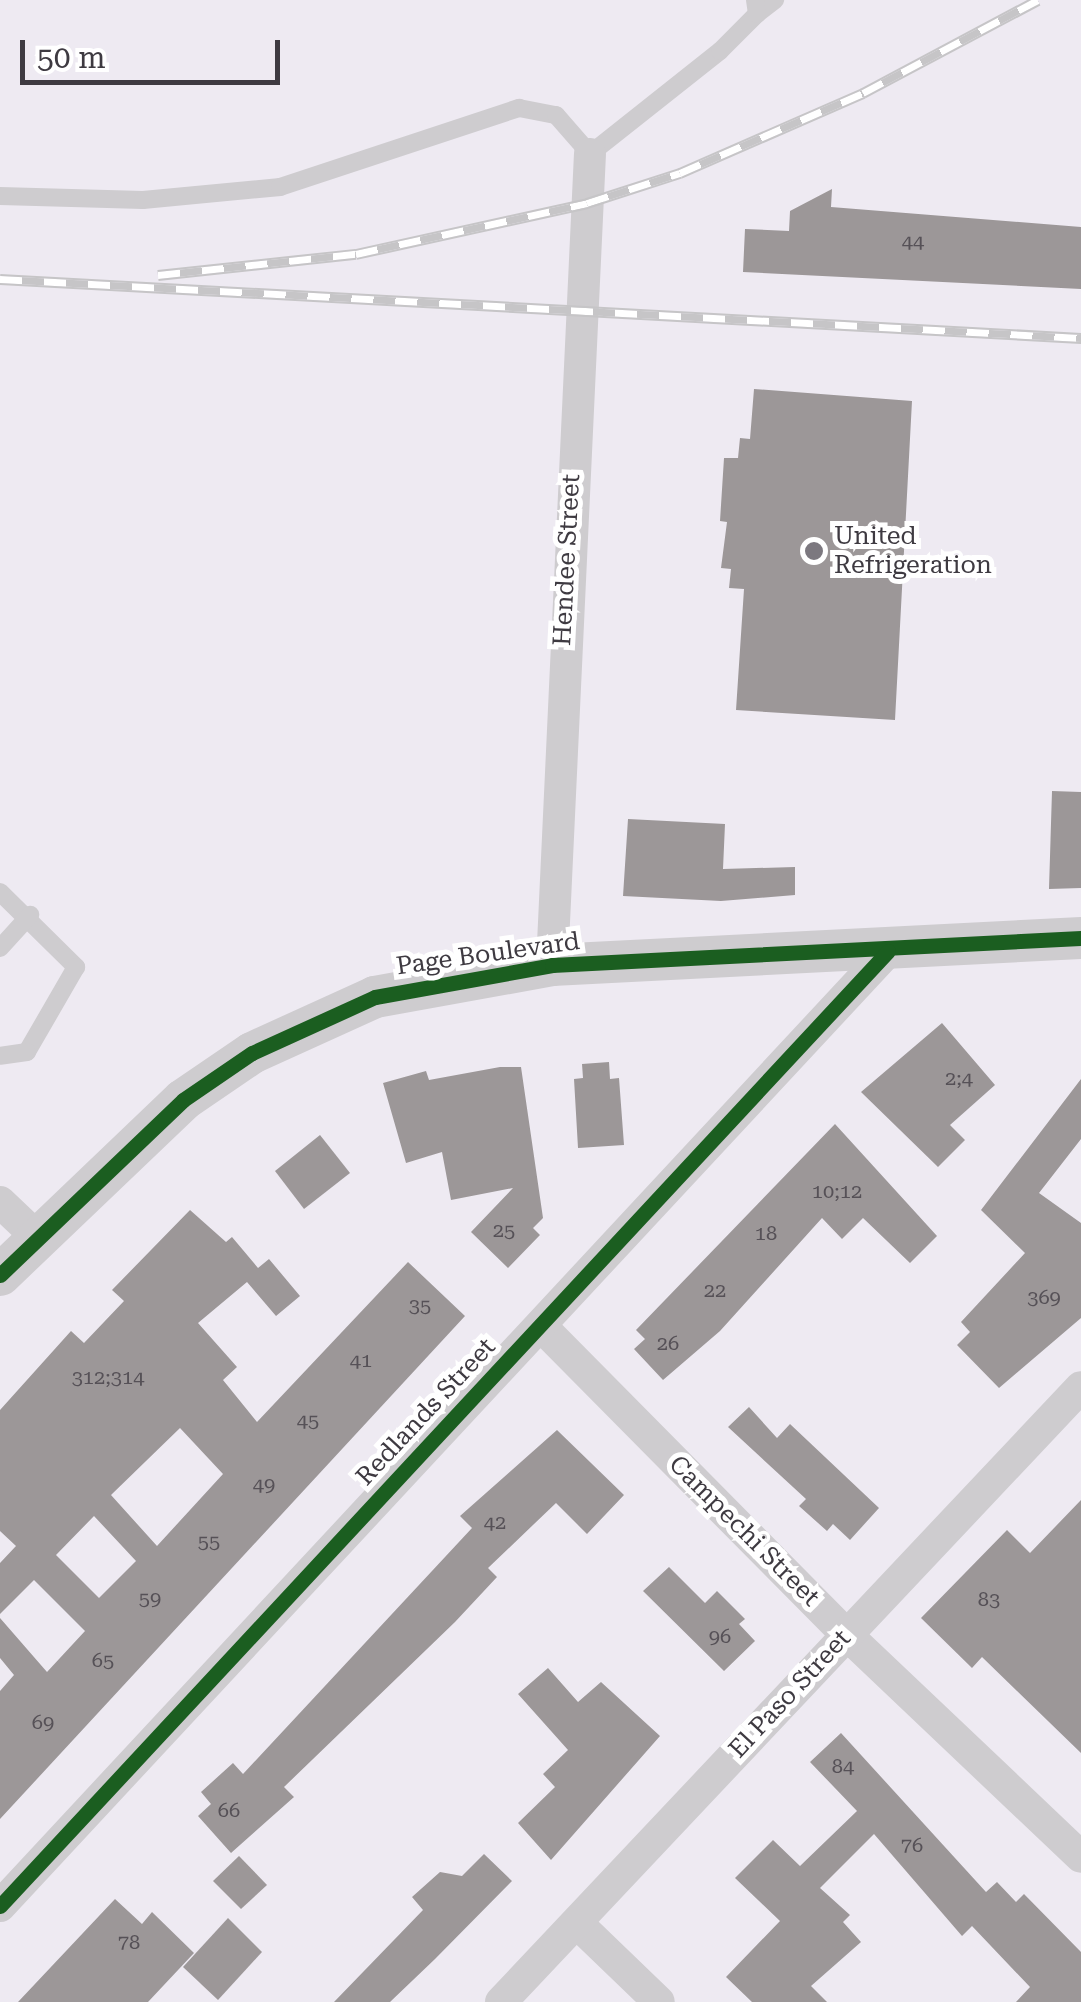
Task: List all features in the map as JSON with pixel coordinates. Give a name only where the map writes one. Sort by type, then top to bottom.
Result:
[{"type":"street","name":"Hendee Street","points":[[552,965],[590,154]]},
{"type":"street","name":"Page Boulevard","points":[[0,1275],[110,1163],[252,1053],[375,997],[552,965],[888,951],[1081,938]]},
{"type":"street","name":"Redlands Street","points":[[0,1906],[888,951]]},
{"type":"street","points":[[0,1202],[36,1236]]},
{"type":"street","name":"Campechi Street","points":[[540,1326],[845,1634],[1081,1856]]},
{"type":"street","name":"El Paso Street","points":[[501,2002],[1081,1387]]},
{"type":"street","points":[[578,1924],[659,2002]]},
{"type":"lane","points":[[0,196],[143,200],[280,187],[519,108],[556,115],[590,154],[756,7],[775,0]]},
{"type":"lane","points":[[0,892],[70,956],[74,981],[27,1052],[0,1056]]},
{"type":"lane","points":[[0,948],[30,916]]},
{"type":"building","points":[[832,189],[831,207],[1081,227],[1081,289],[743,272],[745,229],[789,231],[790,211]]},
{"type":"building","name":"United Refrigeration","points":[[754,389],[912,401],[895,720],[736,710],[744,589],[729,588],[731,569],[721,568],[727,522],[720,521],[724,458],[738,458],[740,438],[750,439]]},
{"type":"building","points":[[1052,791],[1081,792],[1081,888],[1049,889]]},
{"type":"building","points":[[628,819],[725,824],[723,869],[795,867],[795,895],[721,901],[623,896]]},
{"type":"building","points":[[942,1023],[995,1085],[950,1125],[965,1140],[938,1167],[861,1092]]},
{"type":"building","points":[[609,1062],[610,1079],[619,1078],[624,1145],[578,1148],[574,1079],[583,1078],[582,1064]]},
{"type":"building","points":[[521,1067],[543,1218],[533,1228],[540,1235],[508,1268],[471,1232],[513,1188],[451,1200],[442,1152],[406,1163],[383,1083],[426,1071],[429,1080]]},
{"type":"building","points":[[1081,1079],[1081,1139],[1039,1193],[1081,1223],[1081,1318],[999,1388],[957,1345],[970,1332],[961,1322],[1025,1253],[981,1210]]},
{"type":"building","points":[[835,1124],[937,1236],[910,1263],[863,1218],[842,1239],[822,1218],[720,1331],[663,1380],[634,1349],[645,1339],[636,1330]]},
{"type":"building","points":[[320,1135],[350,1173],[304,1209],[275,1171]]},
{"type":"building","points":[[190,1210],[226,1242],[232,1237],[258,1268],[269,1259],[300,1296],[276,1316],[247,1282],[198,1323],[237,1367],[223,1380],[257,1422],[408,1262],[465,1316],[0,1819],[0,1691],[14,1675],[0,1658],[0,1618],[47,1672],[85,1631],[34,1580],[0,1614],[0,1563],[16,1546],[0,1531],[0,1410],[71,1331],[84,1343],[124,1301],[112,1290]],"holes":[[[180,1428],[223,1474],[157,1546],[111,1495]],[[94,1516],[136,1561],[99,1598],[56,1555]]]},
{"type":"building","points":[[749,1407],[777,1438],[790,1424],[879,1508],[850,1540],[833,1524],[827,1531],[799,1506],[806,1499],[728,1427]]},
{"type":"building","points":[[557,1430],[624,1495],[587,1534],[556,1503],[488,1568],[497,1577],[455,1622],[284,1787],[294,1797],[231,1853],[198,1816],[211,1804],[201,1792],[233,1763],[243,1774],[472,1528],[460,1516]]},
{"type":"building","points":[[1081,1500],[1081,1753],[982,1657],[972,1668],[921,1618],[1007,1530],[1030,1553]]},
{"type":"building","points":[[669,1567],[705,1603],[717,1591],[745,1619],[739,1624],[755,1641],[724,1671],[643,1591]]},
{"type":"building","points":[[548,1668],[578,1702],[601,1682],[660,1736],[551,1860],[518,1823],[555,1787],[543,1774],[568,1750],[518,1694]]},
{"type":"building","points":[[841,1733],[986,1892],[997,1882],[1016,1902],[1024,1894],[1081,1952],[1081,2002],[1016,2002],[1030,1987],[972,1926],[962,1936],[874,1834],[820,1888],[850,1915],[843,1922],[861,1942],[811,1986],[827,2002],[752,2002],[726,1977],[780,1921],[735,1878],[773,1840],[800,1866],[857,1811],[810,1762]]},
{"type":"building","points":[[484,1854],[512,1881],[435,1959],[390,2002],[334,2002],[423,1910],[412,1897],[440,1872],[462,1876]]},
{"type":"building","points":[[239,1856],[267,1885],[241,1909],[213,1881]]},
{"type":"building","points":[[115,1899],[142,1924],[152,1912],[194,1953],[148,2002],[18,2002]]},
{"type":"building","points":[[228,1918],[262,1952],[218,2000],[183,1967]]},
{"type":"railway","points":[[158,275],[356,254],[587,203],[680,173],[863,93],[1038,0]]},
{"type":"railway","points":[[0,279],[1081,338]]},
{"type":"cycle path","points":[[0,1275],[183,1100],[252,1053],[375,997],[552,965],[1081,938]]},
{"type":"cycle path","points":[[0,1906],[888,951]]},
{"type":"place","name":"United Refrigeration","points":[[814,551]]}]
